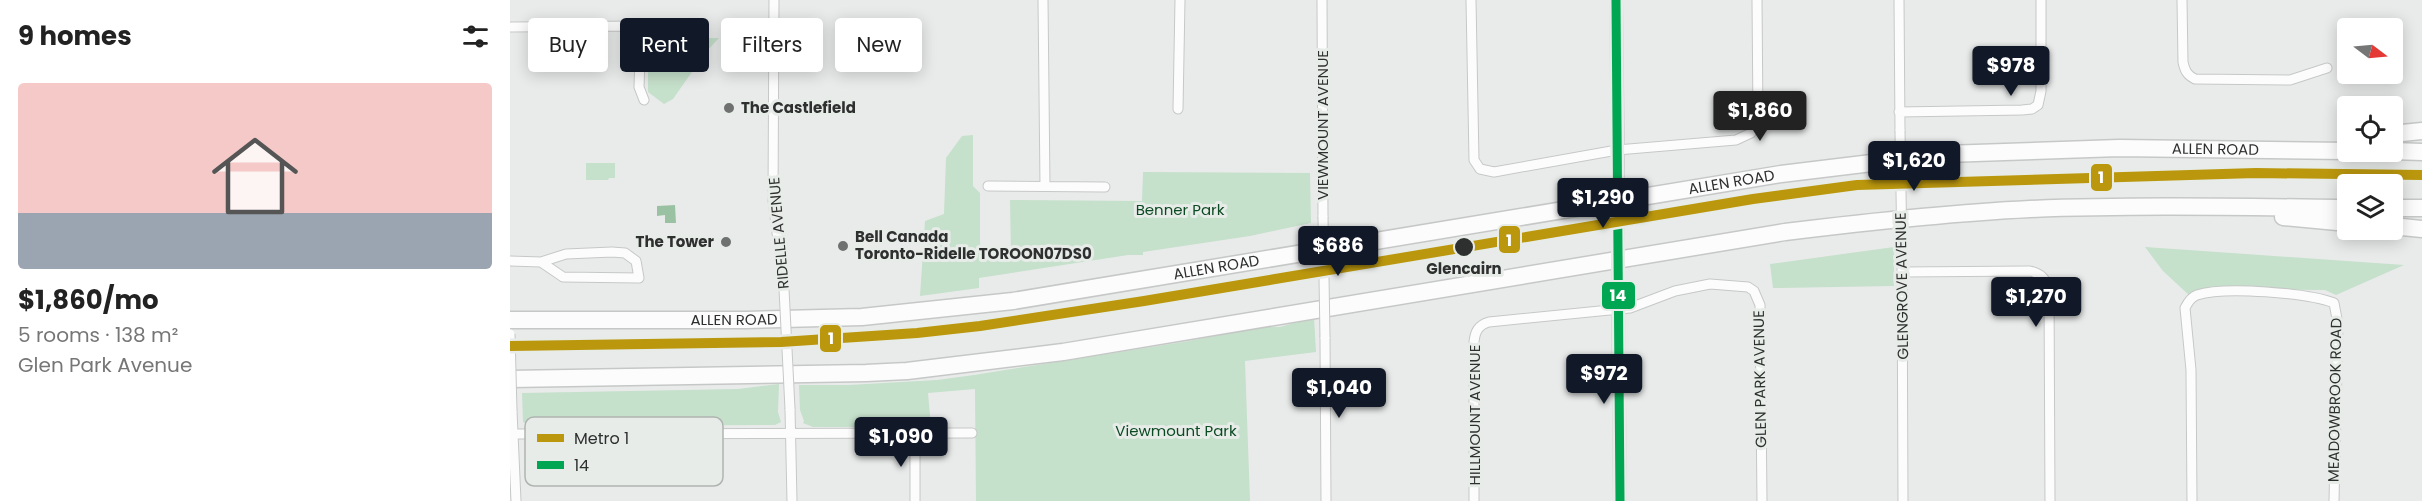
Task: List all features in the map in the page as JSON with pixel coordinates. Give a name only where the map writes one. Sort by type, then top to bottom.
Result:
[{"type":"highway","points":[[2403,133],[2422,131]]},
{"type":"highway","points":[[2251,149],[2337,140]]},
{"type":"highway","name":"ALLEN ROAD","points":[[510,320],[747,320],[862,317],[1013,301],[1781,174],[1946,154],[2032,149],[2337,151]]},
{"type":"highway","points":[[2403,152],[2422,152]]},
{"type":"highway","points":[[2151,207],[2337,222]]},
{"type":"highway","points":[[510,378],[866,373],[930,368],[1063,352],[1785,232],[1904,217],[2030,209],[2337,208]]},
{"type":"highway","points":[[2403,208],[2422,208]]},
{"type":"highway","points":[[2403,227],[2422,229]]},
{"type":"street","name":"RIDELLE AVENUE","points":[[774,0],[773,200],[784,289],[792,501]]},
{"type":"street","points":[[1043,0],[1045,186]]},
{"type":"street","points":[[1178,109],[1180,0]]},
{"type":"street","name":"VIEWMOUNT AVENUE","points":[[1322,0],[1326,501]]},
{"type":"street","points":[[1471,0],[1474,160],[1480,169],[1494,172],[1617,150],[1736,140],[1751,133],[1758,118],[1757,0]]},
{"type":"street","points":[[1616,0],[1620,501]]},
{"type":"street","name":"GLENGROVE AVENUE","points":[[1899,0],[1903,272],[1903,501]]},
{"type":"street","points":[[1899,112],[2022,110],[2032,109],[2038,105],[2041,91],[2042,0]]},
{"type":"street","points":[[2182,0],[2183,62],[2189,76],[2195,79],[2290,80],[2327,68]]},
{"type":"street","points":[[510,27],[641,26],[639,87],[644,100]]},
{"type":"street","points":[[988,186],[1105,187]]},
{"type":"street","points":[[510,261],[541,262],[566,254],[625,253],[636,261],[639,278],[563,277],[541,262]]},
{"type":"street","points":[[1903,272],[2030,271],[2043,276],[2047,282],[2049,291],[2050,501]]},
{"type":"street","name":"GLEN PARK AVENUE","points":[[1619,309],[1641,305],[1676,291],[1710,284],[1748,287],[1754,291],[1760,305],[1762,501]]},
{"type":"street","name":"MEADOWBROOK ROAD","points":[[2192,501],[2191,370],[2185,309],[2196,295],[2259,291],[2307,296],[2334,303],[2338,324],[2334,501]]},
{"type":"street","name":"HILLMOUNT AVENUE","points":[[1474,501],[1474,342],[1478,328],[1489,322],[1619,309]]},
{"type":"street","points":[[510,334],[516,501]]},
{"type":"street","points":[[723,434],[972,433]]},
{"type":"street","points":[[915,434],[915,501]]},
{"type":"street","points":[[514,435],[525,435]]},
{"type":"green space","points":[[709,38],[719,38],[709,49]]},
{"type":"green space","points":[[648,72],[692,72],[673,99],[664,104],[648,92]]},
{"type":"green space","name":"Benner Park","points":[[973,135],[973,186],[980,193],[980,254],[1011,254],[1010,200],[1142,201],[1143,172],[1310,173],[1311,223],[1250,236],[1143,252],[1143,255],[1128,255],[979,278],[979,288],[920,296],[925,221],[944,214],[946,158],[962,136]]},
{"type":"green space","points":[[586,163],[615,163],[615,178],[586,180]]},
{"type":"green space","points":[[1894,247],[1894,286],[1773,288],[1770,264]]},
{"type":"green space","points":[[2145,247],[2404,265],[2336,295],[2325,290],[2201,289],[2190,296],[2163,271]]},
{"type":"green space","name":"Viewmount Park","points":[[1314,317],[1316,352],[1245,361],[1250,501],[976,501],[975,389],[928,393],[931,427],[813,427],[803,423],[800,410],[799,385],[849,385],[937,380],[1183,342],[1263,327],[1280,327]]},
{"type":"green space","points":[[779,384],[778,412],[781,422],[775,425],[723,425],[723,417],[525,417],[525,423],[523,422],[522,393],[738,389]]},
{"type":"shaded area","points":[[675,205],[676,223],[665,223],[665,215],[657,216],[657,206]]},
{"type":"metro line","name":"1","points":[[510,346],[781,342],[917,333],[980,326],[1144,301],[1753,199],[1857,185],[2256,173],[2422,175]]},
{"type":"transit line","name":"14","points":[[1616,0],[1620,501]]},
{"type":"place","name":"The Castlefield","points":[[729,108]]},
{"type":"place","name":"The Tower","points":[[726,242]]},
{"type":"place","name":"Bell Canada Toronto-Ridelle TOROON07DS0","points":[[843,246]]},
{"type":"place","name":"Glencairn","points":[[1464,247]]}]
